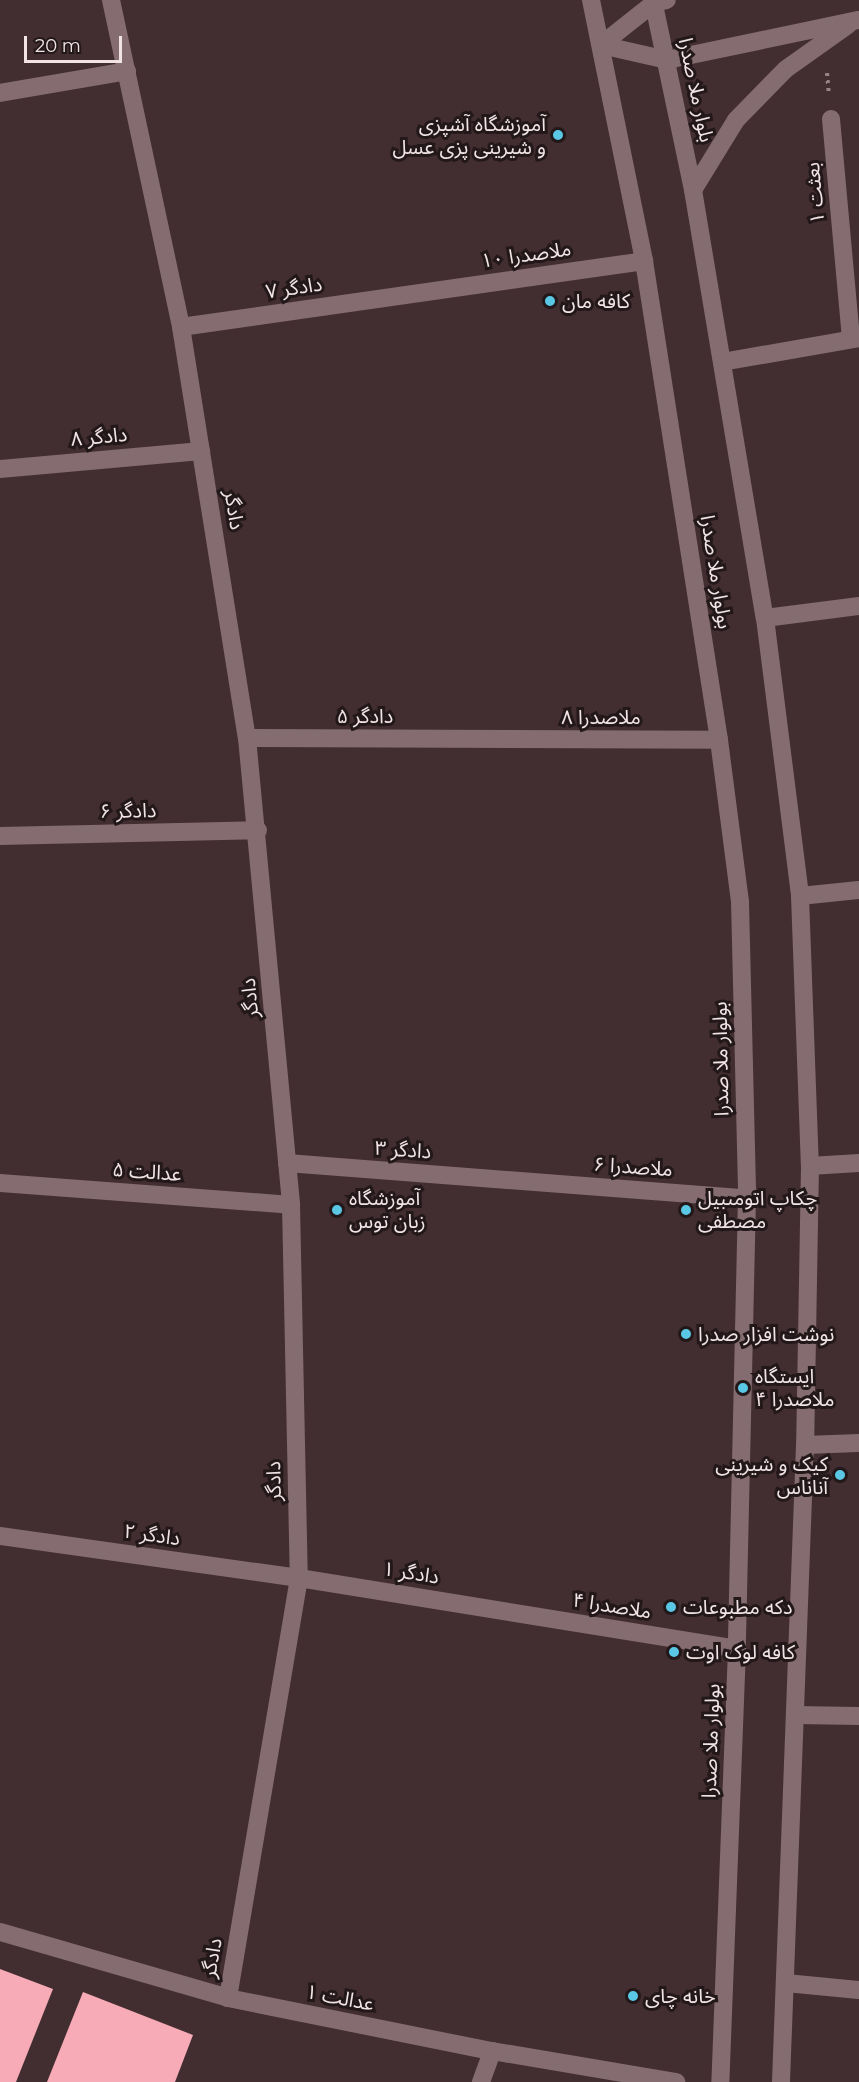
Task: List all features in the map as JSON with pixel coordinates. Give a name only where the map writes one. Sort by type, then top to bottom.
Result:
[{"type":"street","name":"دادگر","points":[[111,0],[181,327],[248,738],[291,1205],[299,1578],[228,1998]]},
{"type":"street","points":[[591,0],[601,45]]},
{"type":"street","points":[[601,45],[658,1]]},
{"type":"street","name":"بلوار ملا صدرا","points":[[658,1],[693,190]]},
{"type":"street","points":[[601,45],[668,60],[856,21]]},
{"type":"street","points":[[693,190],[736,120],[786,69],[856,21]]},
{"type":"street","name":"بولوار ملا صدرا","points":[[601,45],[644,261],[719,740],[740,902],[747,1198],[737,1649],[720,2082]]},
{"type":"street","points":[[0,93],[127,71]]},
{"type":"street","name":"بعثت ۱","points":[[831,119],[855,338]]},
{"type":"street","name":"بولوار ملا صدرا","points":[[693,190],[765,618],[800,896],[810,1166],[805,1445],[781,2082]]},
{"type":"street","name":"ملاصدرا ۱۰","points":[[413,294],[644,261]]},
{"type":"street","name":"دادگر ۷","points":[[181,327],[413,294]]},
{"type":"street","points":[[722,362],[855,338]]},
{"type":"street","name":"دادگر ۸","points":[[0,469],[201,451]]},
{"type":"street","points":[[765,618],[859,606]]},
{"type":"street","name":"دادگر ۵","points":[[248,738],[483,739]]},
{"type":"street","name":"ملاصدرا ۸","points":[[483,739],[719,740]]},
{"type":"street","name":"دادگر ۶","points":[[0,836],[258,830]]},
{"type":"street","points":[[800,896],[859,890]]},
{"type":"street","points":[[810,1166],[859,1163]]},
{"type":"street","name":"دادگر ۳","points":[[287,1164],[516,1180]]},
{"type":"street","name":"ملاصدرا ۶","points":[[516,1180],[747,1198]]},
{"type":"street","name":"عدالت ۵","points":[[0,1184],[291,1205]]},
{"type":"street","points":[[805,1445],[859,1443]]},
{"type":"street","name":"دادگر ۲","points":[[0,1536],[299,1578]]},
{"type":"street","name":"دادگر ۱","points":[[299,1578],[516,1613]]},
{"type":"street","name":"ملاصدرا ۴","points":[[516,1613],[737,1649]]},
{"type":"street","points":[[795,1715],[859,1716]]},
{"type":"street","name":"عدالت ۱","points":[[0,1932],[228,1998],[492,2051],[676,2082]]},
{"type":"street","points":[[786,1983],[859,1990]]},
{"type":"street","points":[[481,2082],[492,2051]]},
{"type":"path","points":[[824,42],[831,119]]},
{"type":"building","points":[[0,1969],[53,1989],[16,2082],[0,2082]]},
{"type":"building","points":[[83,1992],[193,2035],[175,2082],[47,2082]]},
{"type":"place","name":"آموزشگاه آشپزی و شیرینی پزی عسل","points":[[558,135]]},
{"type":"place","name":"کافه مان","points":[[550,301]]},
{"type":"place","name":"آموزشگاه زبان توس","points":[[337,1210]]},
{"type":"place","name":"چکاپ اتومىبیل مصطفی","points":[[686,1210]]},
{"type":"place","name":"نوشت افزار صدرا","points":[[686,1334]]},
{"type":"place","name":"ایستگاه ملاصدرا ۴","points":[[743,1388]]},
{"type":"place","name":"کیک و شیرینی آناناس","points":[[840,1475]]},
{"type":"place","name":"دکه مطبوعات","points":[[671,1607]]},
{"type":"place","name":"کافه لوک اوت","points":[[674,1652]]},
{"type":"place","name":"خانه چای","points":[[633,1996]]}]
